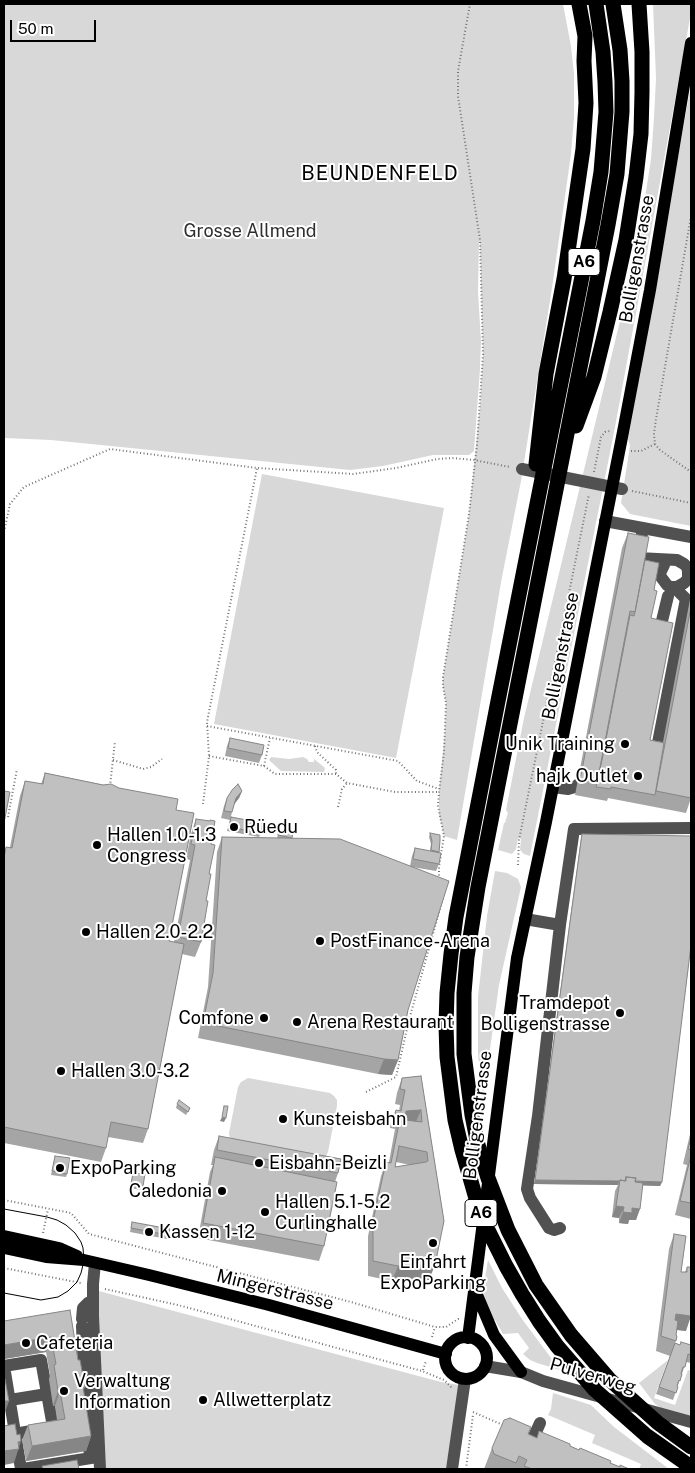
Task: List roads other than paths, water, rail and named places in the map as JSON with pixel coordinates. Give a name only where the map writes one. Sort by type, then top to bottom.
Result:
[{"type":"highway","points":[[571,4],[584,61]]},
{"type":"highway","points":[[534,518],[536,451],[546,374],[564,279],[583,149],[586,103],[585,36],[579,4]]},
{"type":"highway","name":"A6","points":[[596,4],[603,52],[606,112],[601,172],[462,883],[451,954],[446,1025],[447,1057],[455,1120],[469,1176],[479,1209],[506,1266],[539,1321],[557,1346],[595,1390],[647,1436],[691,1467]]},
{"type":"highway","name":"A6","points":[[612,4],[620,50],[622,81],[622,120],[618,166],[607,234],[472,921],[467,957],[464,1046],[467,1084],[478,1145],[496,1202],[518,1252],[536,1285],[570,1335],[609,1379],[658,1423],[691,1447]]},
{"type":"highway","points":[[560,472],[594,377],[630,218],[639,156],[642,113],[642,52],[638,4]]},
{"type":"main road","name":"Bolligenstrasse","points":[[468,1338],[515,967],[537,868],[623,432],[650,290],[691,43]]},
{"type":"main road","name":"Mingerstrasse","points":[[4,1236],[59,1248],[89,1261]]},
{"type":"main road","name":"Mingerstrasse","points":[[4,1248],[46,1257],[89,1261],[149,1275],[269,1305],[446,1354]]},
{"type":"main road","points":[[474,1288],[494,1335],[522,1372]]},
{"type":"main road","points":[[468,1338],[477,1340],[487,1356],[482,1372],[476,1377],[465,1379],[456,1376],[449,1370],[446,1364],[446,1354],[453,1342],[468,1338]]},
{"type":"street","points":[[522,469],[622,489]]},
{"type":"street","points":[[605,521],[691,537]]},
{"type":"street","points":[[643,528],[635,565],[677,560],[686,567],[688,579],[677,587],[670,587],[661,577],[660,573],[664,565]]},
{"type":"street","points":[[657,748],[686,598],[672,592],[661,625]]},
{"type":"street","points":[[553,787],[568,790],[575,787],[584,776],[588,762]]},
{"type":"street","points":[[560,1228],[552,1230],[549,1228],[530,1198],[527,1189],[574,829],[691,828]]},
{"type":"street","points":[[525,919],[560,926]]},
{"type":"street","points":[[89,1261],[94,1302],[97,1461]]},
{"type":"street","points":[[94,1302],[88,1303],[83,1308],[82,1323],[85,1396],[97,1461]]},
{"type":"street","points":[[10,1435],[52,1427],[41,1360],[4,1366],[10,1400],[10,1435],[27,1469],[97,1461]]},
{"type":"street","name":"Pulverweg","points":[[485,1366],[522,1372],[543,1381],[691,1422]]},
{"type":"street","points":[[452,1469],[465,1379]]},
{"type":"street","points":[[10,1400],[47,1394]]},
{"type":"street","points":[[525,1456],[540,1431]]},
{"type":"tram line","points":[[4,1209],[47,1217],[66,1225],[81,1242],[84,1261],[77,1282],[58,1297],[41,1300],[4,1293]]},
{"type":"place","name":"Unik Training","points":[[625,744]]},
{"type":"place","name":"hajk Outlet","points":[[638,776]]},
{"type":"place","name":"Rüedu","points":[[234,827]]},
{"type":"place","name":"Hallen 1.0-1.3 Congress","points":[[97,845]]},
{"type":"place","name":"Hallen 2.0-2.2","points":[[86,932]]},
{"type":"place","name":"PostFinance-Arena","points":[[320,941]]},
{"type":"place","name":"Tramdepot Bolligenstrasse","points":[[620,1013]]},
{"type":"place","name":"Comfone","points":[[264,1018]]},
{"type":"place","name":"Arena Restaurant","points":[[297,1022]]},
{"type":"place","name":"Hallen 3.0-3.2","points":[[61,1071]]},
{"type":"place","name":"Kunsteisbahn","points":[[283,1119]]},
{"type":"place","name":"Eisbahn-Beizli","points":[[259,1163]]},
{"type":"place","name":"ExpoParking","points":[[60,1168]]},
{"type":"place","name":"Caledonia","points":[[222,1191]]},
{"type":"place","name":"Hallen 5.1-5.2 Curlinghalle","points":[[265,1212]]},
{"type":"place","name":"Kassen 1-12","points":[[149,1232]]},
{"type":"place","name":"Einfahrt ExpoParking","points":[[433,1243]]},
{"type":"place","name":"Cafeteria","points":[[26,1343]]},
{"type":"place","name":"Verwaltung Information","points":[[64,1391]]},
{"type":"place","name":"Allwetterplatz","points":[[203,1400]]},
{"type":"district","name":"BEUNDENFELD","points":[[380,174]]},
{"type":"park label","name":"Grosse Allmend","points":[[250,231]]}]
